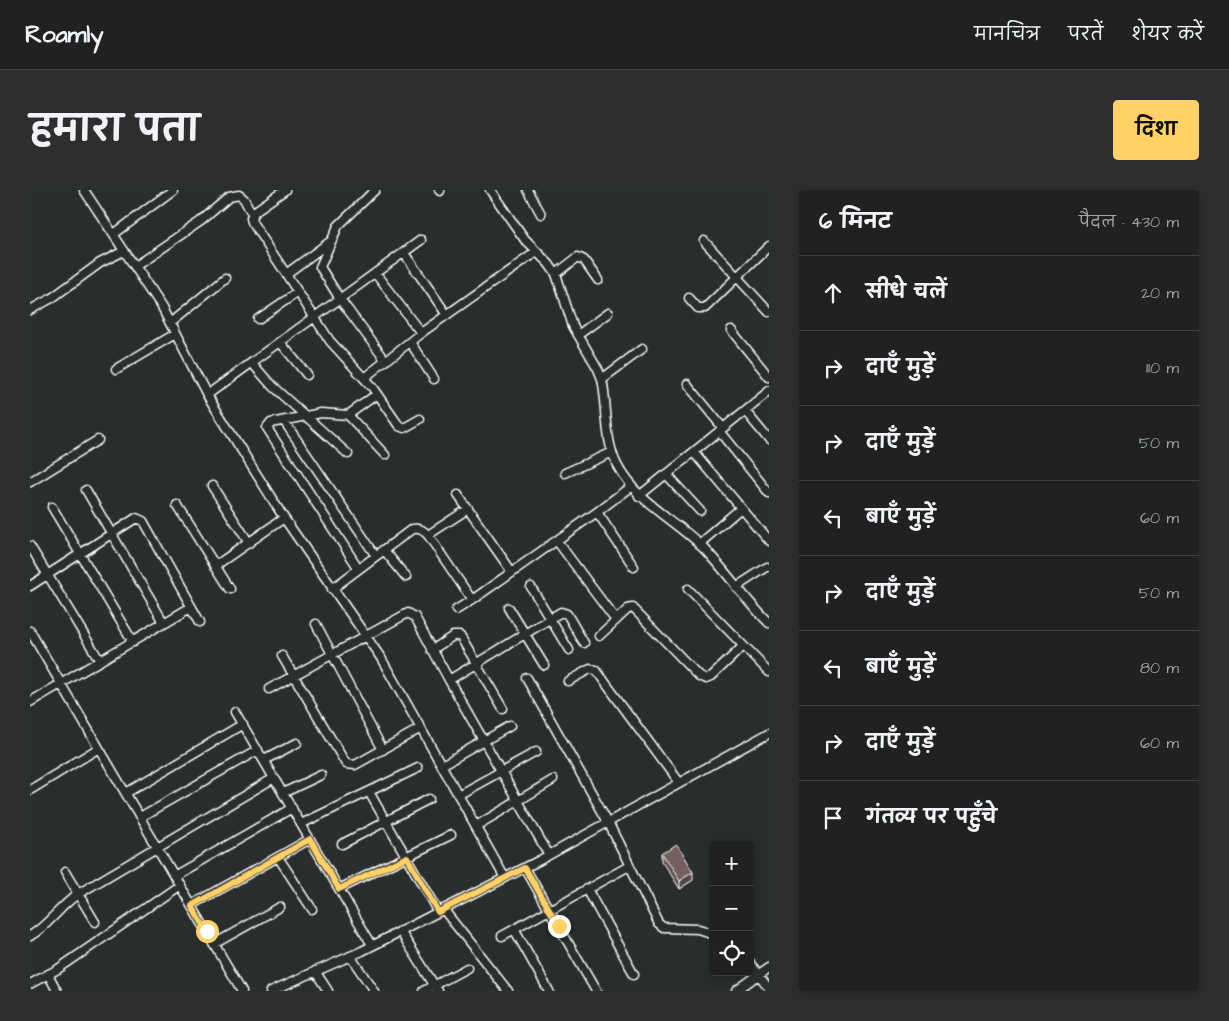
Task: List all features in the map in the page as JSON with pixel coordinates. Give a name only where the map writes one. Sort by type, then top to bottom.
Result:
[{"type":"street","points":[[84,190],[162,308],[207,395],[284,518],[381,658],[505,878]]},
{"type":"street","points":[[114,234],[173,190]]},
{"type":"street","points":[[252,214],[285,190]]},
{"type":"street","points":[[375,190],[338,226],[320,267],[340,299],[386,360]]},
{"type":"street","points":[[490,190],[525,240],[549,264],[556,274],[571,321],[602,379],[612,452],[630,487],[699,544],[767,619]]},
{"type":"street","points":[[531,191],[541,214]]},
{"type":"street","points":[[135,266],[201,221],[229,197],[239,196],[244,199],[252,214],[252,222],[337,350],[364,378],[401,428],[407,427],[420,419]]},
{"type":"street","points":[[286,274],[332,240]]},
{"type":"street","points":[[207,395],[420,240]]},
{"type":"street","points":[[704,241],[768,309]]},
{"type":"street","points":[[689,298],[698,308],[704,308],[769,246]]},
{"type":"street","points":[[30,310],[52,298],[100,263],[124,250]]},
{"type":"street","points":[[364,378],[421,333],[536,252]]},
{"type":"street","points":[[404,253],[447,315]]},
{"type":"street","points":[[556,274],[576,258],[581,258],[598,280]]},
{"type":"street","points":[[376,273],[421,333]]},
{"type":"street","points":[[170,323],[225,278]]},
{"type":"street","points":[[258,319],[298,292]]},
{"type":"street","points":[[578,335],[608,313]]},
{"type":"street","points":[[731,330],[769,377]]},
{"type":"street","points":[[116,369],[175,334]]},
{"type":"street","points":[[280,342],[307,375]]},
{"type":"street","points":[[410,342],[434,379]]},
{"type":"street","points":[[602,379],[642,349]]},
{"type":"street","points":[[252,362],[264,378],[348,454]]},
{"type":"street","points":[[687,384],[769,493]]},
{"type":"street","points":[[639,496],[769,391]]},
{"type":"street","points":[[359,569],[267,428],[271,424],[321,413],[348,415],[377,394]]},
{"type":"street","points":[[745,411],[769,440]]},
{"type":"street","points":[[348,415],[385,456]]},
{"type":"street","points":[[284,421],[376,556]]},
{"type":"street","points":[[30,482],[98,440]]},
{"type":"street","points":[[565,473],[612,452]]},
{"type":"street","points":[[694,452],[769,541]]},
{"type":"street","points":[[666,474],[700,512]]},
{"type":"street","points":[[212,486],[249,542]]},
{"type":"street","points":[[456,610],[557,541],[630,487]]},
{"type":"street","points":[[86,490],[164,623]]},
{"type":"street","points":[[458,496],[512,572]]},
{"type":"street","points":[[177,505],[230,589]]},
{"type":"street","points":[[52,507],[132,642]]},
{"type":"street","points":[[699,544],[741,508]]},
{"type":"street","points":[[428,536],[468,509]]},
{"type":"street","points":[[597,512],[634,567]]},
{"type":"street","points":[[30,586],[136,518],[143,521],[200,622]]},
{"type":"street","points":[[216,566],[284,518]]},
{"type":"street","points":[[332,589],[412,529],[422,530],[428,536],[472,600]]},
{"type":"street","points":[[557,541],[616,620]]},
{"type":"street","points":[[30,546],[100,661]]},
{"type":"street","points":[[384,550],[406,577]]},
{"type":"street","points":[[736,587],[767,567]]},
{"type":"street","points":[[531,587],[569,650]]},
{"type":"street","points":[[688,588],[769,672]]},
{"type":"street","points":[[30,702],[191,607]]},
{"type":"street","points":[[509,608],[544,665]]},
{"type":"street","points":[[599,636],[628,609],[634,608],[702,678],[711,677],[743,646]]},
{"type":"street","points":[[449,680],[561,612],[567,614],[584,644]]},
{"type":"street","points":[[269,690],[408,613],[415,617],[483,741],[549,855]]},
{"type":"street","points":[[316,624],[383,750]]},
{"type":"street","points":[[30,631],[242,991]]},
{"type":"street","points":[[432,650],[456,635],[463,640],[503,709]]},
{"type":"street","points":[[282,656],[346,764],[355,765],[420,728]]},
{"type":"street","points":[[568,682],[590,669],[596,670],[679,783]]},
{"type":"street","points":[[527,678],[608,822],[659,924],[664,928],[698,929],[709,933]]},
{"type":"street","points":[[235,712],[372,946]]},
{"type":"street","points":[[126,793],[242,724]]},
{"type":"street","points":[[442,765],[510,726]]},
{"type":"street","points":[[271,991],[372,946],[525,868],[769,733]]},
{"type":"street","points":[[264,760],[297,743]]},
{"type":"street","points":[[30,790],[100,748]]},
{"type":"street","points":[[140,816],[258,750]]},
{"type":"street","points":[[458,795],[536,752]]},
{"type":"street","points":[[301,824],[418,768]]},
{"type":"street","points":[[283,793],[322,775]]},
{"type":"street","points":[[30,936],[42,927],[63,904],[78,894],[274,778]]},
{"type":"street","points":[[476,826],[554,780]]},
{"type":"street","points":[[369,792],[441,911],[508,991]]},
{"type":"street","points":[[342,844],[429,799]]},
{"type":"street","points":[[174,876],[292,808]]},
{"type":"street","points":[[339,889],[451,835]]},
{"type":"street","points":[[192,906],[310,839]]},
{"type":"street","points":[[278,857],[312,909]]},
{"type":"street","points":[[502,936],[629,866]]},
{"type":"street","points":[[525,868],[596,991]]},
{"type":"street","points":[[65,872],[95,922]]},
{"type":"street","points":[[30,984],[48,974],[180,885]]},
{"type":"street","points":[[587,889],[634,974]]},
{"type":"street","points":[[214,944],[280,907]]},
{"type":"street","points":[[514,929],[549,991]]},
{"type":"street","points":[[400,931],[436,988]]},
{"type":"street","points":[[350,956],[374,991]]},
{"type":"street","points":[[754,967],[769,988]]},
{"type":"street","points":[[736,991],[769,967]]},
{"type":"street","points":[[424,991],[436,988],[467,968]]},
{"type":"street","points":[[315,971],[328,991]]},
{"type":"street","points":[[48,974],[57,991]]},
{"type":"building","points":[[676,844],[693,872],[679,881],[662,853]]},
{"type":"route","points":[[207,931],[192,906],[310,839],[339,889],[407,857],[438,912],[525,868],[559,926]]}]
